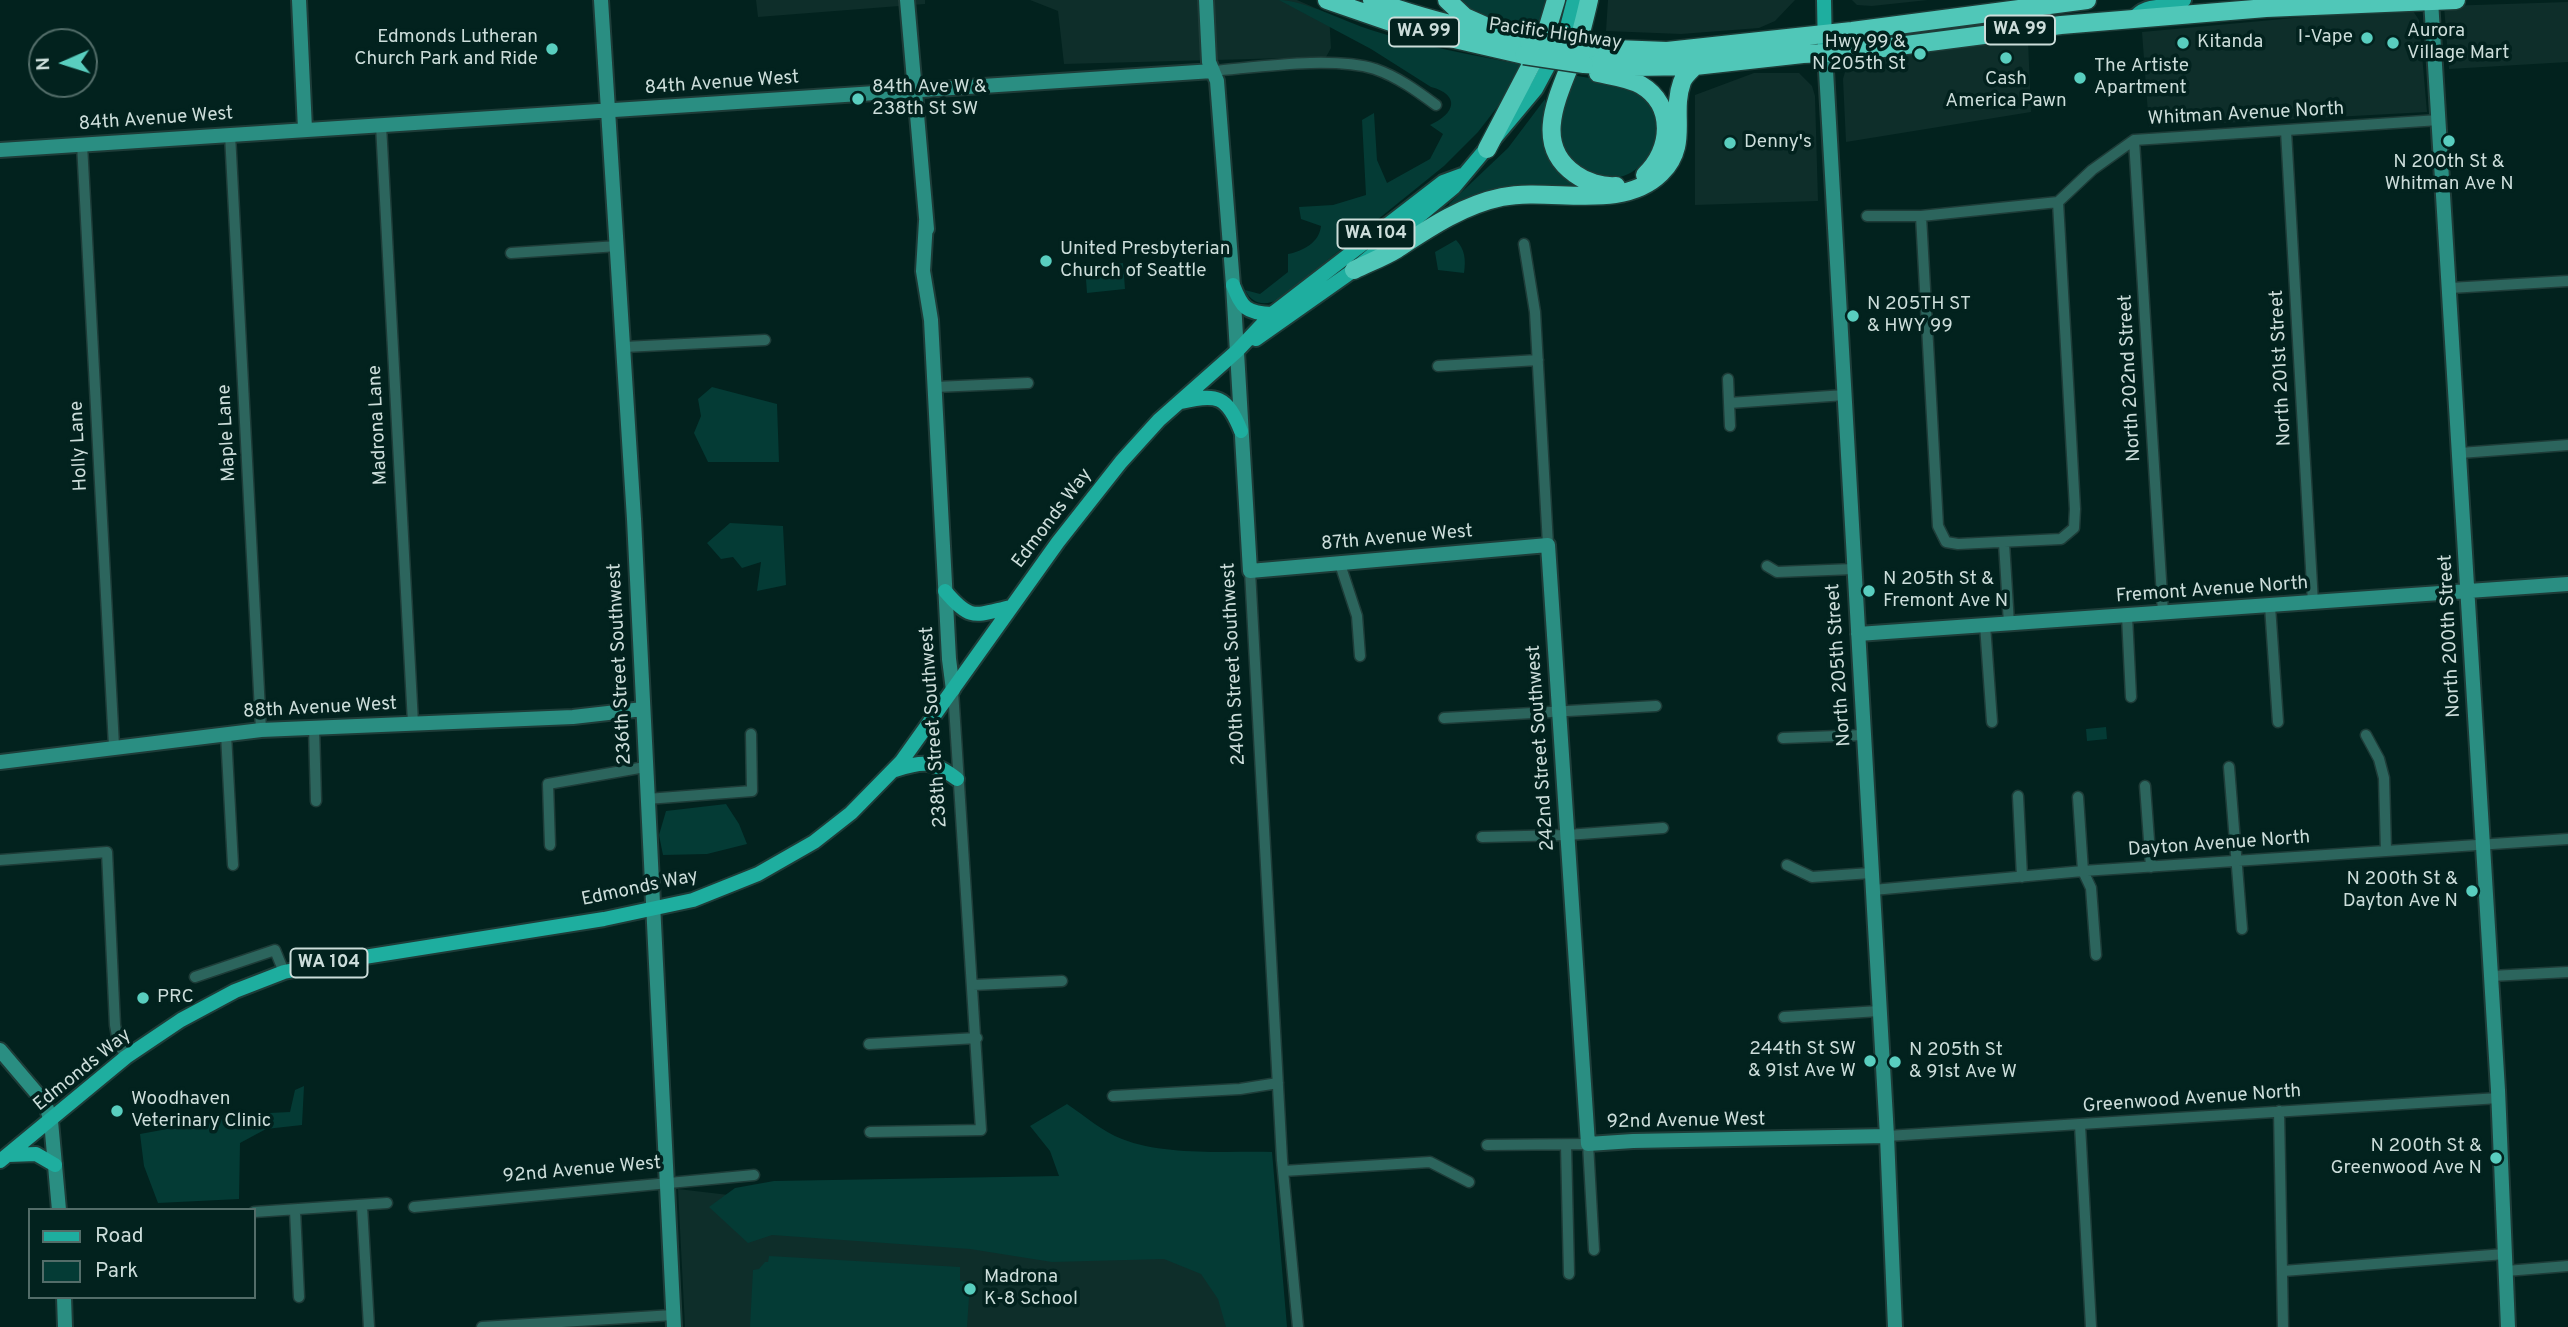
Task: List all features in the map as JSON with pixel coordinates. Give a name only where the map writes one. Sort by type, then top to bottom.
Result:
[{"type":"highway","name":"Pacific Highway","points":[[1327,0],[1410,29],[1587,56],[1633,67],[1695,66],[1825,53]]},
{"type":"highway","name":"Pacific Highway","points":[[1372,0],[1526,48]]},
{"type":"highway","points":[[1447,0],[1465,17],[1526,48]]},
{"type":"highway","points":[[1488,149],[1544,40],[1556,0]]},
{"type":"highway","points":[[1587,56],[1593,71],[1639,84],[1651,92],[1666,113],[1665,139],[1661,154],[1653,167],[1638,179],[1623,185],[1609,186],[1583,179],[1564,165],[1552,142],[1552,113],[1576,49],[1589,0]]},
{"type":"highway","name":"WA 99","points":[[1825,34],[2087,0]]},
{"type":"highway","name":"WA 99","points":[[1825,53],[2133,19],[2266,8],[2456,0]]},
{"type":"highway","name":"Pacific Highway","points":[[1587,56],[1667,51],[1825,34]]},
{"type":"highway","points":[[1354,270],[1476,204],[1519,194],[1616,195],[1632,192],[1647,184],[1670,164],[1676,149],[1682,80],[1695,66]]},
{"type":"main road","name":"Edmonds Way","points":[[1237,351],[1354,270],[1454,187],[1536,89],[1565,35],[1574,0]]},
{"type":"main road","name":"North 205th Street","points":[[1824,0],[1825,53]]},
{"type":"main road","points":[[2133,19],[2145,7],[2174,5],[2184,0]]},
{"type":"main road","name":"Edmonds Way","points":[[4,1158],[126,1057],[192,1014],[235,991],[284,972],[652,909],[715,892],[758,874],[814,842],[851,813],[894,770],[1058,542],[1121,462],[1176,403],[1237,351],[1272,314],[1443,182],[1462,176]]},
{"type":"main road","points":[[1233,285],[1244,307],[1252,312],[1272,314]]},
{"type":"main road","points":[[1176,403],[1201,397],[1220,399],[1233,412],[1241,431]]},
{"type":"main road","points":[[945,591],[963,612],[978,615],[1012,607]]},
{"type":"main road","points":[[894,770],[922,762],[942,768],[957,779]]},
{"type":"main road","points":[[4,1158],[36,1154],[55,1165]]},
{"type":"street","points":[[299,0],[305,129]]},
{"type":"street","name":"236th Street Southwest","points":[[601,0],[624,347],[674,1321]]},
{"type":"street","name":"238th Street Southwest","points":[[870,1132],[981,1130],[945,591],[931,320],[923,271],[926,221],[907,0]]},
{"type":"street","name":"240th Street Southwest","points":[[1206,0],[1209,61],[1217,80],[1233,285],[1283,1171],[1298,1327]]},
{"type":"street","name":"North 200th Street","points":[[2431,0],[2499,1098],[2508,1327]]},
{"type":"street","name":"North 205th Street","points":[[1825,53],[1887,1136],[1895,1327]]},
{"type":"street","name":"84th Avenue West","points":[[0,150],[1317,64],[1355,65],[1376,70],[1407,84],[1436,105]]},
{"type":"street","name":"Whitman Avenue North","points":[[2058,202],[2092,170],[2134,140],[2439,120]]},
{"type":"street","name":"Madrona Lane","points":[[381,125],[413,723]]},
{"type":"street","name":"North 201st Street","points":[[2286,131],[2314,603]]},
{"type":"street","name":"Maple Lane","points":[[230,134],[261,730]]},
{"type":"street","name":"North 202nd Street","points":[[2134,140],[2163,613]]},
{"type":"street","name":"Holly Lane","points":[[82,144],[114,747]]},
{"type":"street","points":[[1867,216],[1921,216],[2058,202],[2075,509],[2074,528],[2061,539],[1958,544],[1946,542],[1938,526],[1921,216]]},
{"type":"street","name":"242nd Street Southwest","points":[[1524,244],[1535,312],[1558,713],[1594,1250]]},
{"type":"street","points":[[511,253],[618,246]]},
{"type":"street","points":[[2449,288],[2568,281]]},
{"type":"street","points":[[624,347],[765,340]]},
{"type":"street","points":[[1438,366],[1538,360]]},
{"type":"street","points":[[1728,379],[1730,426]]},
{"type":"street","points":[[934,387],[1028,383]]},
{"type":"street","points":[[1729,403],[1845,395]]},
{"type":"street","points":[[2460,453],[2568,445]]},
{"type":"street","points":[[2004,543],[2009,624]]},
{"type":"street","name":"87th Avenue West","points":[[1250,571],[1548,545]]},
{"type":"street","points":[[1340,564],[1357,616],[1360,656]]},
{"type":"street","points":[[1767,566],[1777,572],[1854,569]]},
{"type":"street","name":"Fremont Avenue North","points":[[1858,634],[2568,584]]},
{"type":"street","points":[[2270,606],[2278,722]]},
{"type":"street","points":[[2127,616],[2131,698]]},
{"type":"street","points":[[1985,625],[1992,722]]},
{"type":"street","points":[[1444,718],[1656,706]]},
{"type":"street","name":"88th Avenue West","points":[[0,762],[261,730],[573,717],[643,709]]},
{"type":"street","points":[[314,727],[316,801]]},
{"type":"street","points":[[226,734],[233,865]]},
{"type":"street","points":[[647,799],[752,790],[751,734]]},
{"type":"street","points":[[1783,738],[1864,734]]},
{"type":"street","points":[[2367,735],[2379,759],[2384,778],[2386,851]]},
{"type":"street","points":[[550,845],[548,784],[645,766]]},
{"type":"street","points":[[2229,767],[2242,929]]},
{"type":"street","points":[[2145,786],[2151,867]]},
{"type":"street","points":[[2018,796],[2022,877]]},
{"type":"street","points":[[2078,797],[2083,871],[2091,888],[2096,955]]},
{"type":"street","points":[[1482,837],[1567,835],[1662,828]]},
{"type":"street","name":"Dayton Avenue North","points":[[1872,890],[2083,871],[2568,839]]},
{"type":"street","points":[[0,860],[107,852],[115,1025],[118,1042],[126,1057]]},
{"type":"street","points":[[1787,864],[1812,877],[1871,873]]},
{"type":"street","points":[[195,977],[275,950],[284,972]]},
{"type":"street","points":[[2491,976],[2568,972]]},
{"type":"street","points":[[973,985],[1062,981]]},
{"type":"street","points":[[1784,1017],[1879,1011]]},
{"type":"street","points":[[869,1044],[976,1038]]},
{"type":"street","points":[[0,1050],[43,1100],[51,1121],[59,1208]]},
{"type":"street","points":[[1113,1096],[1240,1089],[1278,1083]]},
{"type":"street","name":"Greenwood Avenue North","points":[[1887,1136],[2499,1098]]},
{"type":"street","points":[[2279,1111],[2283,1327]]},
{"type":"street","points":[[2080,1125],[2091,1327]]},
{"type":"street","name":"92nd Avenue West","points":[[1486,1145],[1887,1136]]},
{"type":"street","points":[[1566,1144],[1569,1274]]},
{"type":"street","points":[[1283,1171],[1430,1162],[1469,1182]]},
{"type":"street","name":"92nd Avenue West","points":[[414,1207],[754,1175]]},
{"type":"street","points":[[256,1212],[387,1203]]},
{"type":"street","points":[[362,1206],[369,1327]]},
{"type":"street","points":[[295,1210],[299,1297]]},
{"type":"street","points":[[2283,1271],[2505,1254]]},
{"type":"street","points":[[2506,1271],[2568,1266]]},
{"type":"street","points":[[64,1299],[65,1327]]},
{"type":"street","points":[[482,1327],[674,1321]]},
{"type":"shaded area","points":[[756,0],[925,0],[925,4],[758,17]]},
{"type":"shaded area","points":[[1030,0],[1297,0],[1329,14],[1331,48],[1326,57],[1064,64],[1058,11]]},
{"type":"shaded area","points":[[1608,0],[1795,0],[1775,21],[1759,28],[1681,34],[1606,31]]},
{"type":"shaded area","points":[[1852,0],[1928,0],[1872,6],[1857,5]]},
{"type":"shaded area","points":[[2568,2],[2568,62],[2449,69],[2444,6]]},
{"type":"shaded area","points":[[2402,8],[2413,11],[2419,20],[2427,112],[2149,127],[2142,32]]},
{"type":"shaded area","points":[[2028,40],[2031,112],[1846,142],[1843,79],[1847,65],[1855,58],[1968,42]]},
{"type":"shaded area","points":[[1754,73],[1799,73],[1812,86],[1815,96],[1818,201],[1695,205],[1695,95]]},
{"type":"shaded area","name":"Madrona K-8 School","points":[[678,1189],[1007,1228],[1256,1251],[1259,1327],[685,1327]]},
{"type":"green space","points":[[1279,0],[1300,4],[1409,41],[1524,65],[1502,101],[1478,132],[1444,166],[1278,300],[1263,303],[1255,301],[1245,290],[1260,294],[1288,272],[1288,254],[1314,242],[1320,232],[1321,226],[1301,219],[1299,207],[1333,205],[1366,195],[1362,120],[1374,113],[1377,160],[1387,183],[1430,159],[1443,134],[1430,125],[1445,116],[1451,105],[1447,95],[1441,90],[1431,87],[1371,49]]},
{"type":"green space","points":[[1457,0],[1552,0],[1538,34],[1485,17]]},
{"type":"green space","points":[[1572,75],[1624,85],[1646,101],[1655,116],[1657,133],[1652,149],[1643,163],[1629,174],[1612,179],[1592,176],[1575,164],[1561,147],[1556,132],[1557,121]]},
{"type":"green space","points":[[1545,99],[1543,137],[1550,157],[1570,180],[1589,189],[1449,208],[1449,204],[1508,148]]},
{"type":"green space","points":[[1456,240],[1464,255],[1464,273],[1438,270],[1435,252]]},
{"type":"green space","points":[[1123,263],[1125,289],[1087,293],[1085,266]]},
{"type":"green space","points":[[712,387],[777,404],[779,462],[708,462],[694,433],[701,416],[698,399]]},
{"type":"green space","points":[[730,523],[783,526],[786,585],[757,591],[761,562],[742,568],[733,557],[721,559],[707,543]]},
{"type":"green space","points":[[2106,727],[2107,739],[2087,741],[2086,729]]},
{"type":"green space","points":[[726,804],[739,824],[747,844],[707,854],[663,855],[659,835],[666,811]]},
{"type":"green space","points":[[304,1086],[302,1125],[266,1129],[240,1143],[239,1199],[158,1203],[144,1166],[140,1134],[178,1127],[207,1116],[290,1112],[295,1090]]},
{"type":"green space","points":[[1067,1104],[1108,1132],[1139,1144],[1196,1152],[1272,1152],[1287,1327],[1226,1327],[1218,1299],[1201,1274],[1164,1259],[1052,1262],[970,1249],[772,1235],[748,1243],[709,1207],[735,1188],[774,1181],[1059,1176],[1050,1151],[1030,1126]]},
{"type":"green space","points":[[769,1256],[960,1267],[960,1281],[970,1282],[967,1327],[750,1327],[753,1270],[768,1262]]},
{"type":"place","name":"I-Vape","points":[[2367,38]]},
{"type":"place","name":"Kitanda","points":[[2183,43]]},
{"type":"place","name":"Aurora Village Mart","points":[[2393,43]]},
{"type":"place","name":"Edmonds Lutheran Church Park and Ride","points":[[552,49]]},
{"type":"place","name":"Hwy 99 & N 205th St","points":[[1920,54]]},
{"type":"place","name":"Cash America Pawn","points":[[2006,58]]},
{"type":"place","name":"The Artiste Apartment","points":[[2080,78]]},
{"type":"place","name":"84th Ave W & 238th St SW","points":[[858,99]]},
{"type":"place","name":"N 200th St & Whitman Ave N","points":[[2449,141]]},
{"type":"place","name":"Denny's","points":[[1730,143]]},
{"type":"place","name":"United Presbyterian Church of Seattle","points":[[1046,261]]},
{"type":"place","name":"N 205TH ST & HWY 99","points":[[1853,316]]},
{"type":"place","name":"N 205th St & Fremont Ave N","points":[[1869,591]]},
{"type":"place","name":"N 200th St & Dayton Ave N","points":[[2472,891]]},
{"type":"place","name":"PRC","points":[[143,998]]},
{"type":"place","name":"244th St SW & 91st Ave W","points":[[1870,1061]]},
{"type":"place","name":"N 205th St & 91st Ave W","points":[[1895,1062]]},
{"type":"place","name":"Woodhaven Veterinary Clinic","points":[[117,1111]]},
{"type":"place","name":"N 200th St & Greenwood Ave N","points":[[2496,1158]]},
{"type":"place","name":"Madrona K-8 School","points":[[970,1289]]}]
